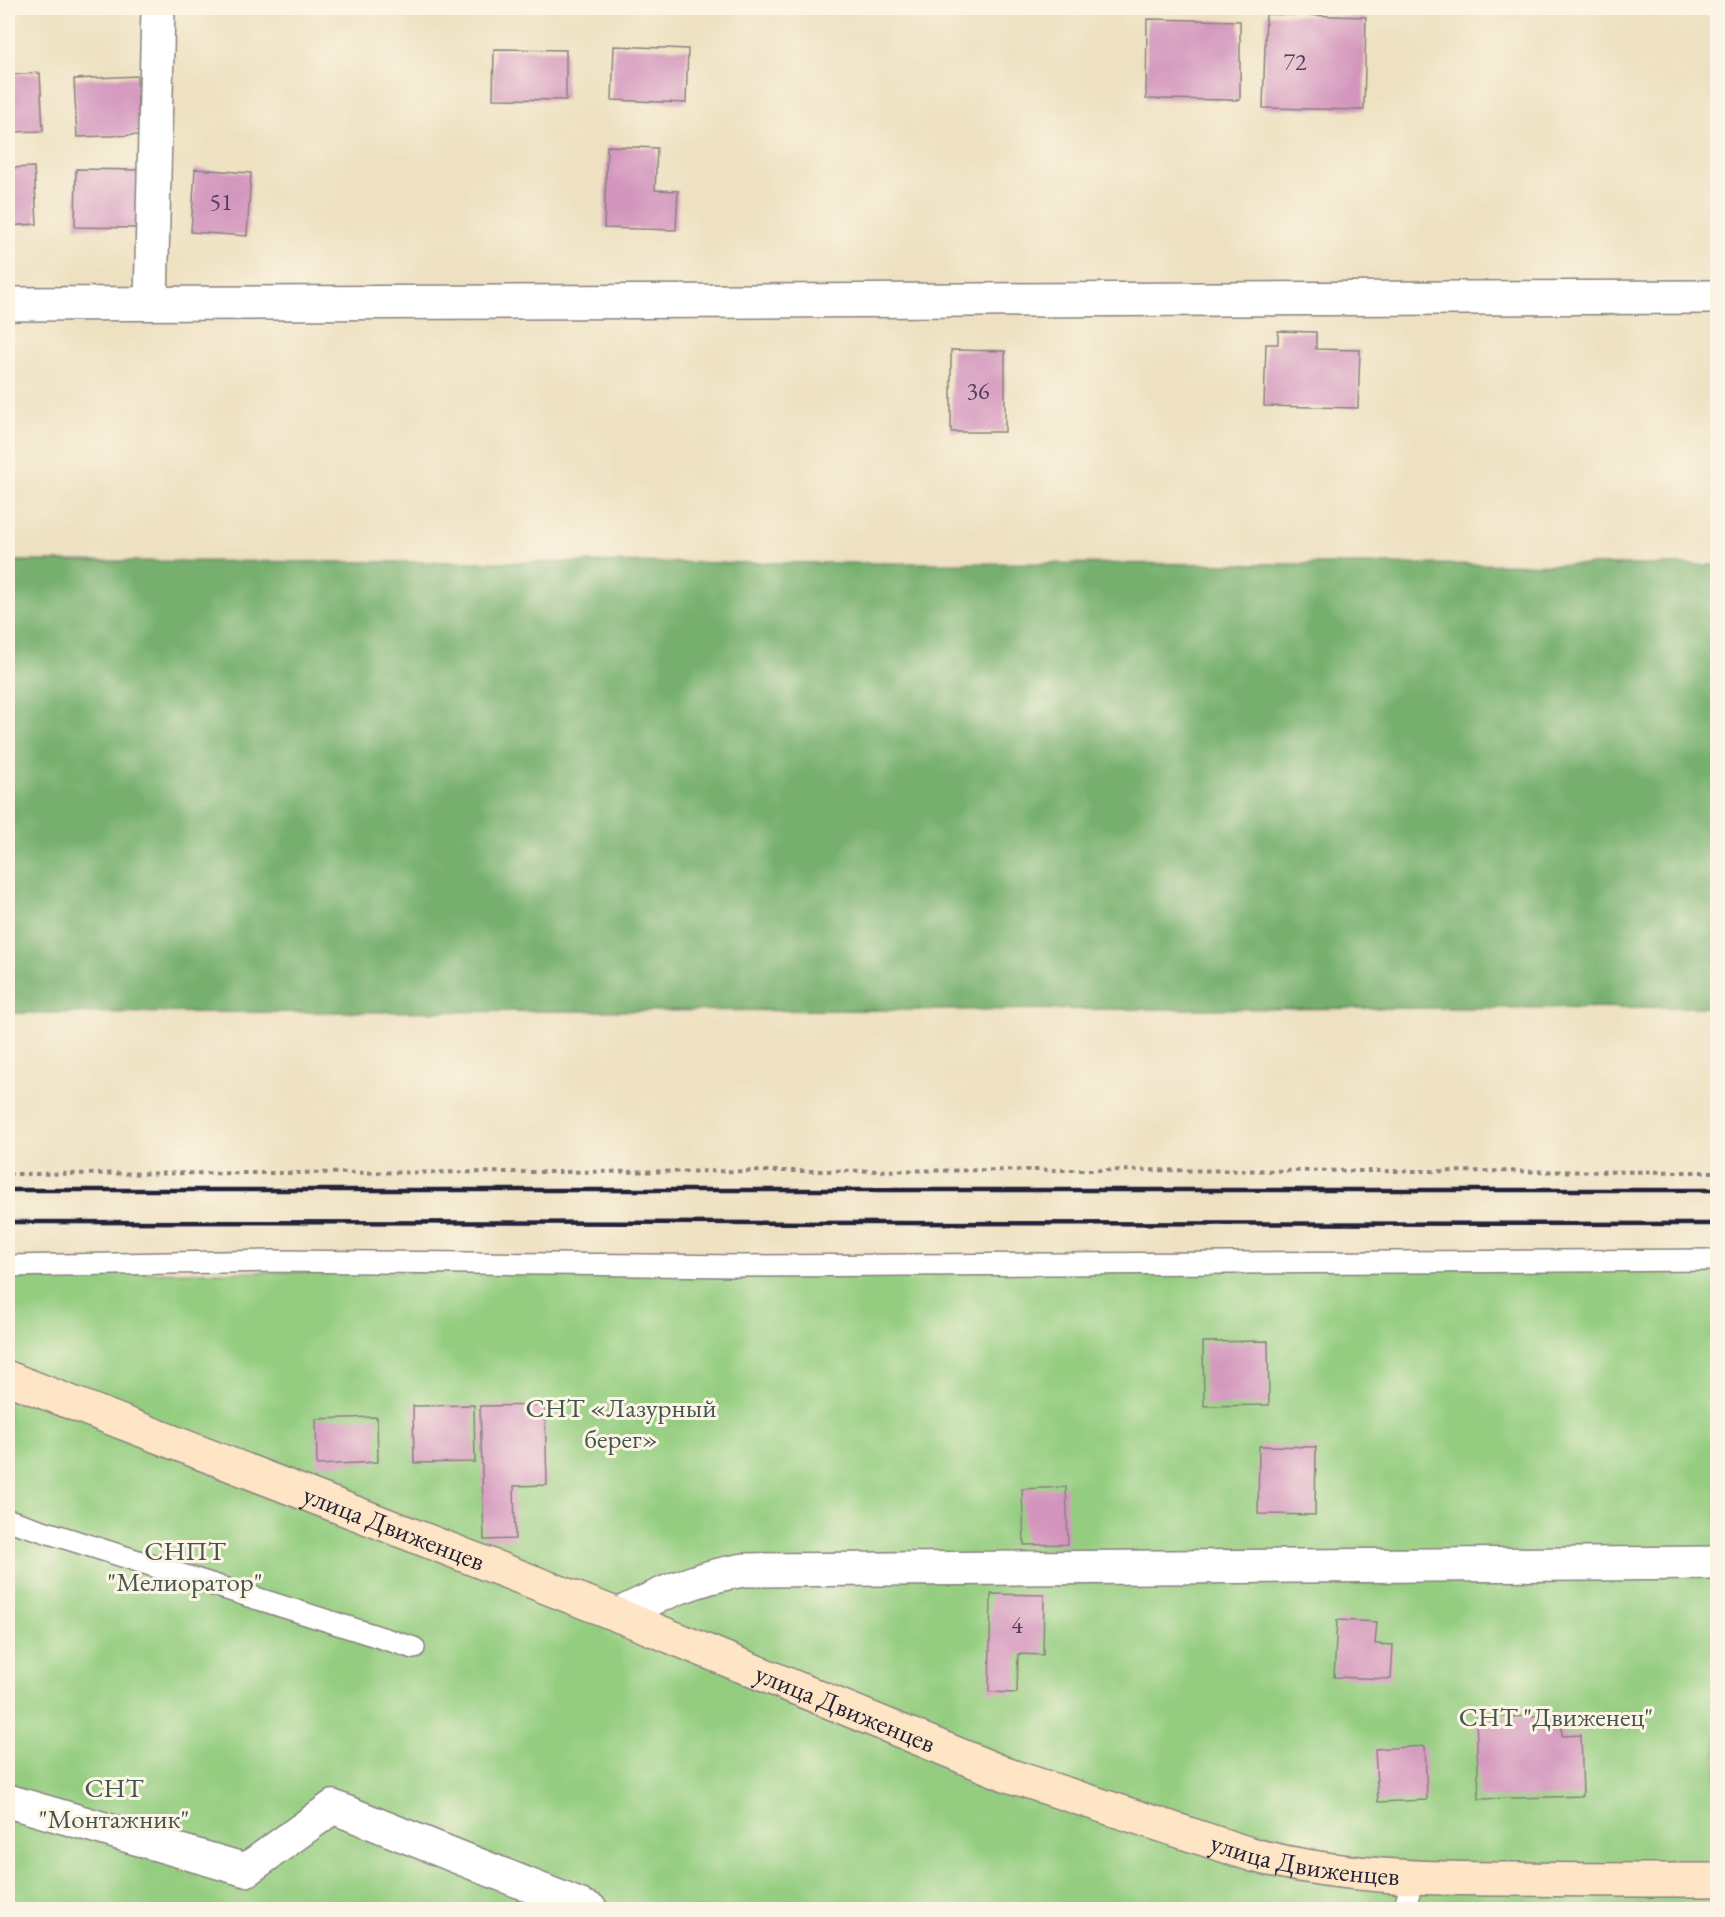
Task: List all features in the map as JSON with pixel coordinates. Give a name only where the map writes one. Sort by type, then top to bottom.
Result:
[{"type":"street","points":[[151,302],[158,8]]},
{"type":"street","points":[[8,304],[1718,297]]},
{"type":"street","name":"улица Движенцев","points":[[8,1378],[618,1615],[1008,1775],[1253,1855],[1292,1865],[1360,1875],[1408,1894],[1718,1880]]},
{"type":"street","points":[[618,1615],[669,1589],[694,1580],[744,1570],[1718,1563]]},
{"type":"street","points":[[8,1801],[246,1870],[333,1807],[591,1910]]},
{"type":"lane","points":[[8,1266],[276,1261],[753,1266],[1718,1260]]},
{"type":"lane","points":[[8,1520],[414,1648]]},
{"type":"path","points":[[8,1174],[1026,1170],[1718,1172]]},
{"type":"green space","points":[[8,561],[1717,565],[1717,1007],[8,1013]]},
{"type":"green space","points":[[1717,1265],[1717,1909],[8,1910],[8,1280],[53,1273]]},
{"type":"building","points":[[1266,14],[1366,17],[1364,110],[1263,108]]},
{"type":"building","points":[[1147,19],[1240,21],[1240,100],[1146,99]]},
{"type":"building","points":[[614,46],[688,49],[686,103],[612,100]]},
{"type":"building","points":[[494,49],[566,50],[566,100],[493,99]]},
{"type":"building","points":[[40,73],[43,131],[8,132],[8,75]]},
{"type":"building","points":[[137,76],[139,135],[77,137],[74,79]]},
{"type":"building","points":[[607,146],[657,148],[655,190],[678,191],[676,230],[604,228]]},
{"type":"building","points":[[34,167],[37,224],[8,226],[8,168]]},
{"type":"building","points":[[76,169],[139,170],[138,228],[75,227]]},
{"type":"building","points":[[195,169],[251,173],[247,236],[191,232]]},
{"type":"building","points":[[1278,331],[1316,332],[1316,349],[1360,350],[1358,408],[1264,406],[1266,344],[1278,344]]},
{"type":"building","points":[[951,350],[1005,351],[1005,432],[951,432]]},
{"type":"building","points":[[1268,1341],[1269,1405],[1204,1406],[1203,1342]]},
{"type":"building","points":[[474,1405],[475,1462],[414,1463],[413,1406]]},
{"type":"building","points":[[545,1405],[547,1485],[514,1486],[515,1539],[484,1540],[480,1406]]},
{"type":"building","points":[[377,1417],[378,1462],[317,1465],[316,1419]]},
{"type":"building","points":[[1259,1446],[1316,1447],[1315,1515],[1258,1514]]},
{"type":"building","points":[[1066,1487],[1068,1544],[1024,1545],[1022,1489]]},
{"type":"building","points":[[991,1594],[1044,1595],[1043,1655],[1018,1654],[1017,1693],[989,1692]]},
{"type":"building","points":[[1337,1620],[1377,1622],[1375,1644],[1393,1645],[1391,1679],[1334,1677]]},
{"type":"building","points":[[1561,1715],[1562,1736],[1581,1735],[1583,1796],[1479,1799],[1476,1718]]},
{"type":"building","points":[[1425,1746],[1427,1800],[1378,1802],[1375,1749]]},
{"type":"railway","points":[[8,1190],[1718,1190]]},
{"type":"railway","points":[[8,1222],[1718,1224]]},
{"type":"park label","name":"СНТ «Лазурный берег»","points":[[621,1424]]},
{"type":"park label","name":"СНПТ \"Мелиоратор\"","points":[[185,1566]]},
{"type":"park label","name":"СНТ \"Движенец\"","points":[[1556,1717]]},
{"type":"park label","name":"СНТ \"Монтажник\"","points":[[114,1804]]}]
